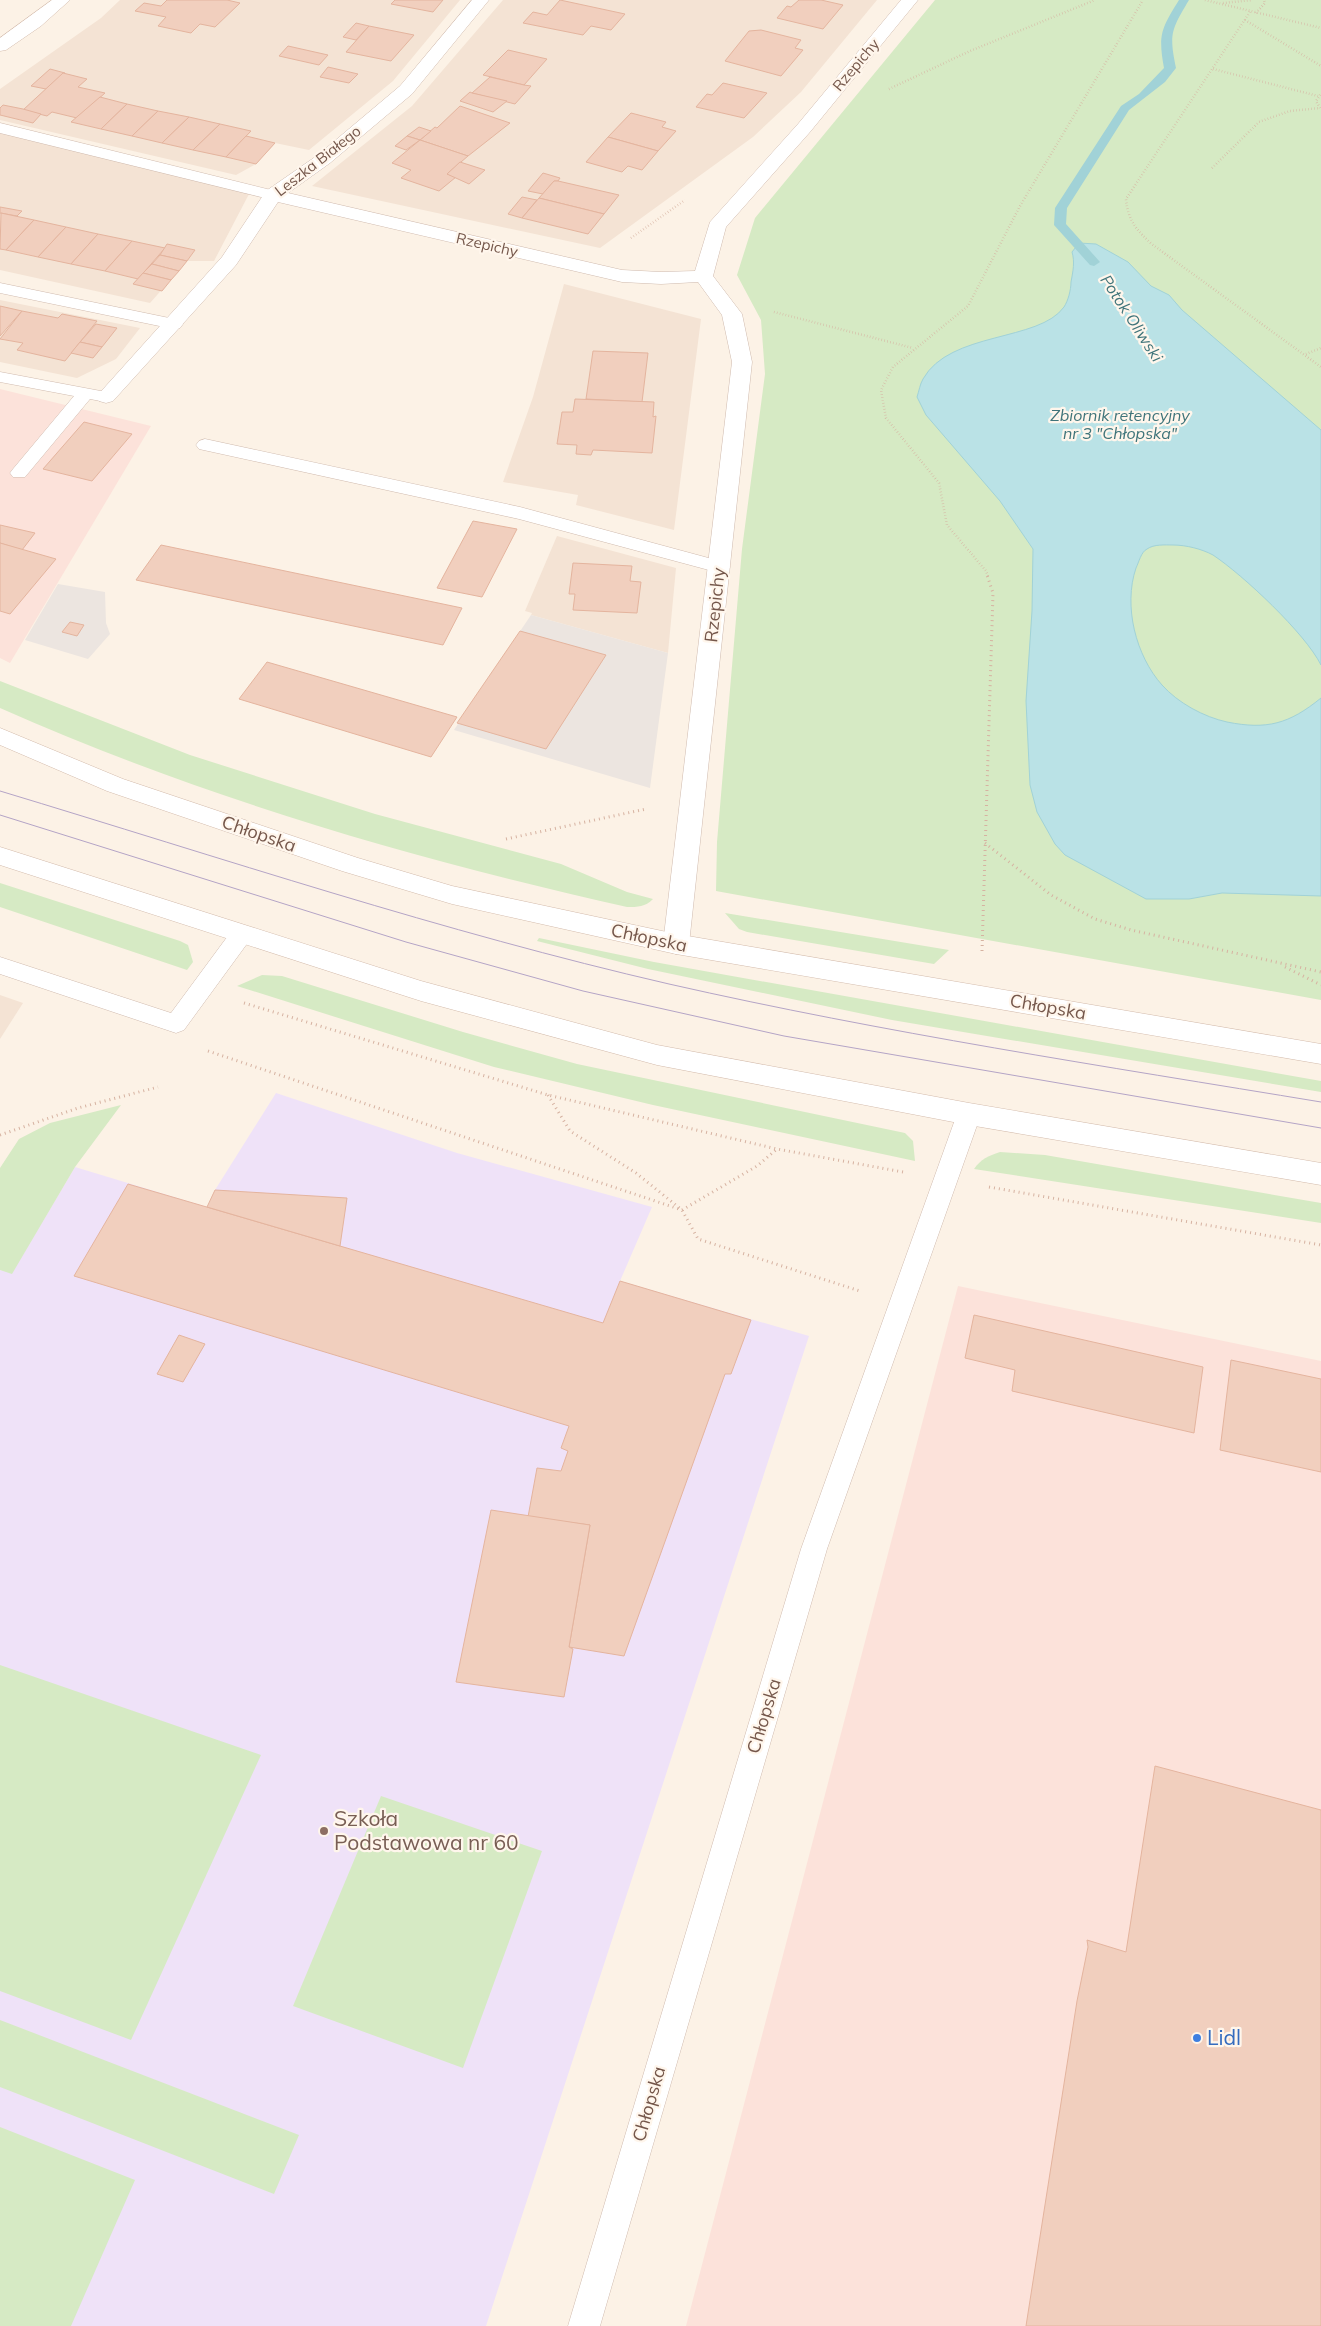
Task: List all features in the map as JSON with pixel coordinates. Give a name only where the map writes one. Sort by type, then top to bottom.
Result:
[{"type":"street","points":[[0,46],[35,22],[62,0]]},
{"type":"street","name":"Leszka Białego","points":[[106,397],[229,262],[273,195],[324,159],[406,90],[481,0]]},
{"type":"street","name":"Rzepichy","points":[[704,276],[717,226],[804,128],[910,0]]},
{"type":"street","name":"Rzepichy","points":[[273,195],[622,276],[661,278],[704,276]]},
{"type":"street","name":"Rzepichy","points":[[676,944],[742,362],[732,314],[704,276]]},
{"type":"street","name":"Chłopska","points":[[0,736],[115,785],[352,865],[452,895],[676,944],[1321,1054]]},
{"type":"street","points":[[0,856],[241,935],[421,991],[658,1055],[969,1114],[1321,1174]]},
{"type":"lane","points":[[0,128],[273,195]]},
{"type":"lane","points":[[0,288],[174,324]]},
{"type":"lane","points":[[0,377],[106,397]]},
{"type":"lane","points":[[19,473],[85,394]]},
{"type":"lane","points":[[205,445],[520,512],[720,567]]},
{"type":"lane","points":[[0,965],[176,1024],[241,935]]},
{"type":"lane","name":"Chłopska","points":[[584,2326],[812,1559],[969,1114]]},
{"type":"path","points":[[889,88],[970,51],[1095,0]]},
{"type":"path","points":[[982,951],[993,593],[986,571],[947,526],[938,483],[886,418],[881,390],[893,367],[968,306],[1020,206],[1143,0]]},
{"type":"path","points":[[1205,0],[1321,28]]},
{"type":"path","points":[[1220,4],[1252,0]]},
{"type":"path","points":[[1256,13],[1265,3],[1264,0]]},
{"type":"path","points":[[1250,12],[1126,199],[1127,217],[1133,229],[1153,245],[1306,354],[1321,367]]},
{"type":"path","points":[[1244,20],[1321,66]]},
{"type":"path","points":[[1212,168],[1259,122],[1290,111],[1320,108],[1316,101],[1319,95],[1213,69]]},
{"type":"path","points":[[766,311],[913,349]]},
{"type":"path","points":[[1306,354],[1321,348]]},
{"type":"path","points":[[506,839],[693,799]]},
{"type":"path","points":[[985,843],[1061,902],[1097,920],[1123,930],[1250,955],[1282,965],[1321,972]]},
{"type":"path","points":[[1282,965],[1321,985]]},
{"type":"path","points":[[243,1003],[548,1095],[777,1149],[908,1173]]},
{"type":"path","points":[[200,1049],[682,1210],[757,1166],[777,1149]]},
{"type":"path","points":[[0,1135],[42,1118],[82,1105],[158,1087]]},
{"type":"path","points":[[548,1095],[570,1131],[636,1173],[682,1210],[698,1240],[902,1304]]},
{"type":"path","points":[[988,1187],[1321,1245]]},
{"type":"shaded area","points":[[120,0],[460,0],[393,81],[309,150],[275,143],[256,164],[236,175],[0,120],[0,89],[101,18]]},
{"type":"shaded area","points":[[503,0],[877,0],[801,92],[753,137],[600,248],[312,186],[412,106]]},
{"type":"shaded area","points":[[0,133],[249,194],[214,261],[187,261],[150,303],[0,270]]},
{"type":"shaded area","points":[[564,284],[701,319],[674,530],[576,505],[578,495],[503,482],[533,397]]},
{"type":"shaded area","points":[[0,300],[140,328],[116,359],[77,378],[0,362]]},
{"type":"shaded area","points":[[0,389],[151,426],[10,663],[0,658]]},
{"type":"shaded area","points":[[557,536],[676,568],[668,653],[531,615],[532,613],[525,611]]},
{"type":"shaded area","points":[[58,584],[105,592],[106,623],[110,634],[88,659],[25,640]]},
{"type":"shaded area","points":[[531,615],[668,653],[650,788],[454,730]]},
{"type":"shaded area","points":[[0,995],[23,1003],[0,1039]]},
{"type":"shaded area","name":"Szkoła Podstawowa nr 60","points":[[276,1093],[457,1153],[652,1207],[620,1281],[809,1336],[486,2326],[0,2326],[0,1270],[12,1273],[75,1167],[207,1207],[215,1190]]},
{"type":"shaded area","points":[[958,1286],[1321,1361],[1321,2326],[686,2326]]},
{"type":"green space","points":[[935,0],[1321,0],[1321,1000],[716,891],[717,842],[742,549],[765,374],[761,320],[737,275],[755,218]]},
{"type":"green space","points":[[0,681],[190,755],[375,814],[561,864],[627,892],[653,899],[641,906],[627,907],[547,888],[387,846],[308,823],[230,797],[153,770],[0,708]]},
{"type":"green space","points":[[0,883],[180,941],[188,945],[193,962],[187,970],[0,907]]},
{"type":"green space","points":[[725,913],[949,950],[934,964],[747,932],[739,929]]},
{"type":"green space","points":[[539,938],[654,962],[1321,1081],[1321,1092],[892,1020],[648,969],[537,941]]},
{"type":"green space","points":[[262,975],[282,976],[463,1032],[577,1064],[905,1133],[913,1141],[915,1161],[653,1105],[494,1067],[237,986]]},
{"type":"green space","points":[[121,1105],[75,1167],[12,1274],[0,1270],[0,1168],[19,1139],[50,1123]]},
{"type":"green space","points":[[1000,1152],[1045,1155],[1321,1203],[1321,1223],[974,1169],[985,1158]]},
{"type":"green space","points":[[0,1665],[261,1755],[131,2040],[0,1991]]},
{"type":"green space","points":[[381,1796],[542,1851],[463,2068],[293,2006]]},
{"type":"green space","points":[[0,2020],[299,2135],[274,2194],[0,2087]]},
{"type":"green space","points":[[0,2127],[135,2180],[71,2326],[0,2326]]},
{"type":"water","name":"Zbiornik retencyjny nr 3 \"Chłopska\"","points":[[1079,243],[1096,244],[1128,262],[1151,286],[1169,295],[1182,310],[1321,430],[1321,665],[1302,637],[1288,621],[1226,564],[1204,551],[1173,545],[1150,547],[1145,550],[1136,568],[1131,598],[1134,630],[1145,660],[1153,673],[1168,692],[1209,717],[1241,724],[1266,725],[1288,719],[1321,698],[1321,896],[1222,893],[1189,899],[1146,899],[1065,855],[1055,844],[1037,812],[1030,785],[1026,701],[1032,611],[1033,549],[1000,501],[926,415],[917,397],[923,379],[936,364],[953,352],[973,344],[1035,326],[1052,318],[1064,307],[1068,299],[1074,263],[1072,252]]},
{"type":"building","points":[[167,0],[227,0],[240,3],[215,27],[200,24],[191,33],[158,26],[166,17],[135,11],[144,3],[161,6]]},
{"type":"building","points":[[395,0],[443,0],[433,12],[391,4]]},
{"type":"building","points":[[560,0],[625,14],[611,30],[591,26],[583,35],[523,23],[533,12],[547,15]]},
{"type":"building","points":[[799,0],[821,0],[843,5],[823,29],[777,18],[787,6],[791,7]]},
{"type":"building","points":[[356,23],[369,26],[356,40],[343,37]]},
{"type":"building","points":[[369,26],[414,35],[391,61],[346,52]]},
{"type":"building","points":[[761,30],[801,40],[795,48],[803,50],[781,76],[725,61],[749,31]]},
{"type":"building","points":[[288,46],[328,55],[319,65],[279,56]]},
{"type":"building","points":[[508,50],[547,59],[524,85],[483,75]]},
{"type":"building","points":[[328,67],[358,74],[349,83],[320,77]]},
{"type":"building","points":[[50,69],[65,73],[46,89],[31,86]]},
{"type":"building","points":[[63,73],[87,79],[78,87],[105,93],[77,118],[52,112],[47,116],[23,110]]},
{"type":"building","points":[[490,77],[531,86],[515,104],[472,93]]},
{"type":"building","points":[[723,83],[767,93],[744,118],[696,107],[707,94],[712,95]]},
{"type":"building","points":[[470,92],[507,101],[493,112],[460,101]]},
{"type":"building","points":[[100,97],[127,104],[101,129],[71,122]]},
{"type":"building","points":[[127,104],[158,111],[132,136],[101,129]]},
{"type":"building","points":[[3,105],[41,114],[33,123],[0,115],[0,108]]},
{"type":"building","points":[[460,106],[510,123],[468,156],[420,140],[435,127],[437,128]]},
{"type":"building","points":[[158,111],[189,117],[162,143],[132,136]]},
{"type":"building","points":[[631,113],[666,122],[662,127],[676,131],[658,151],[608,137]]},
{"type":"building","points":[[189,117],[220,124],[193,150],[162,143]]},
{"type":"building","points":[[220,124],[251,131],[226,157],[193,150]]},
{"type":"building","points":[[419,127],[431,131],[420,140],[407,136]]},
{"type":"building","points":[[246,136],[275,143],[256,164],[226,157]]},
{"type":"building","points":[[407,136],[420,140],[406,150],[395,146]]},
{"type":"building","points":[[608,137],[658,151],[642,170],[628,166],[622,172],[586,162]]},
{"type":"building","points":[[420,140],[468,156],[447,174],[456,177],[439,191],[401,178],[411,170],[392,163]]},
{"type":"building","points":[[460,162],[485,170],[469,184],[447,174]]},
{"type":"building","points":[[543,173],[560,178],[558,181],[554,181],[543,194],[528,191]]},
{"type":"building","points":[[554,181],[619,195],[604,214],[539,198]]},
{"type":"building","points":[[522,197],[537,200],[522,218],[508,214]]},
{"type":"building","points":[[539,198],[604,214],[588,234],[522,218]]},
{"type":"building","points":[[0,207],[22,211],[17,216],[0,213]]},
{"type":"building","points":[[1,213],[34,220],[6,250],[0,249]]},
{"type":"building","points":[[34,220],[66,227],[38,257],[6,250]]},
{"type":"building","points":[[66,227],[98,234],[71,264],[38,257]]},
{"type":"building","points":[[98,234],[132,241],[105,271],[71,264]]},
{"type":"building","points":[[132,241],[165,248],[138,279],[105,271]]},
{"type":"building","points":[[167,244],[195,250],[187,261],[160,255]]},
{"type":"building","points":[[160,255],[187,261],[179,271],[152,264]]},
{"type":"building","points":[[152,264],[179,271],[171,280],[143,273]]},
{"type":"building","points":[[143,273],[171,280],[162,291],[133,284]]},
{"type":"building","points":[[0,306],[22,311],[0,336]]},
{"type":"building","points":[[22,311],[58,318],[62,314],[97,321],[65,361],[17,350],[23,343],[0,339]]},
{"type":"building","points":[[96,324],[117,328],[102,347],[80,342]]},
{"type":"building","points":[[80,342],[102,347],[93,358],[71,353]]},
{"type":"building","points":[[593,351],[648,353],[642,402],[586,399]]},
{"type":"building","points":[[575,399],[654,402],[653,417],[656,416],[652,453],[593,450],[591,455],[576,454],[577,445],[557,444],[562,412],[573,412]]},
{"type":"building","points":[[84,422],[132,434],[92,481],[43,469]]},
{"type":"building","points":[[473,521],[517,529],[482,597],[437,588]]},
{"type":"building","points":[[0,525],[35,533],[22,550],[0,543]]},
{"type":"building","points":[[0,543],[56,559],[10,614],[0,611]]},
{"type":"building","points":[[161,545],[462,608],[443,645],[136,580]]},
{"type":"building","points":[[573,563],[632,566],[630,581],[641,582],[637,613],[573,610],[575,594],[569,594]]},
{"type":"building","points":[[70,622],[84,625],[77,636],[62,632]]},
{"type":"building","points":[[520,631],[606,655],[546,749],[457,723]]},
{"type":"building","points":[[267,662],[457,717],[431,757],[239,699]]},
{"type":"building","points":[[128,1184],[603,1323],[620,1281],[751,1320],[731,1374],[725,1374],[624,1656],[569,1647],[590,1525],[528,1517],[537,1468],[561,1471],[568,1451],[561,1448],[569,1426],[74,1276]]},
{"type":"building","points":[[215,1190],[347,1198],[340,1246],[207,1207]]},
{"type":"building","points":[[974,1315],[1203,1367],[1194,1433],[1012,1391],[1015,1370],[965,1358]]},
{"type":"building","points":[[179,1335],[205,1344],[183,1382],[157,1374]]},
{"type":"building","points":[[1231,1360],[1321,1379],[1321,1472],[1220,1450]]},
{"type":"building","points":[[491,1510],[590,1525],[569,1647],[573,1649],[564,1697],[456,1682]]},
{"type":"building","name":"Lidl","points":[[1155,1766],[1321,1810],[1321,2326],[1026,2326],[1077,2001],[1088,1947],[1087,1940],[1126,1952]]},
{"type":"waterway","name":"Potok Oliwski","points":[[1094,262],[1060,225],[1061,208],[1125,108],[1143,96],[1161,80],[1170,68],[1165,41],[1171,21],[1184,0]]},
{"type":"tram line","points":[[0,791],[417,918],[584,964],[750,1002],[831,1018],[1076,1062],[1321,1102]]},
{"type":"tram line","points":[[0,815],[406,942],[583,991],[784,1036],[1321,1128]]},
{"type":"place","name":"Szkoła Podstawowa nr 60","points":[[324,1831]]},
{"type":"place","name":"Lidl","points":[[1197,2038]]}]
